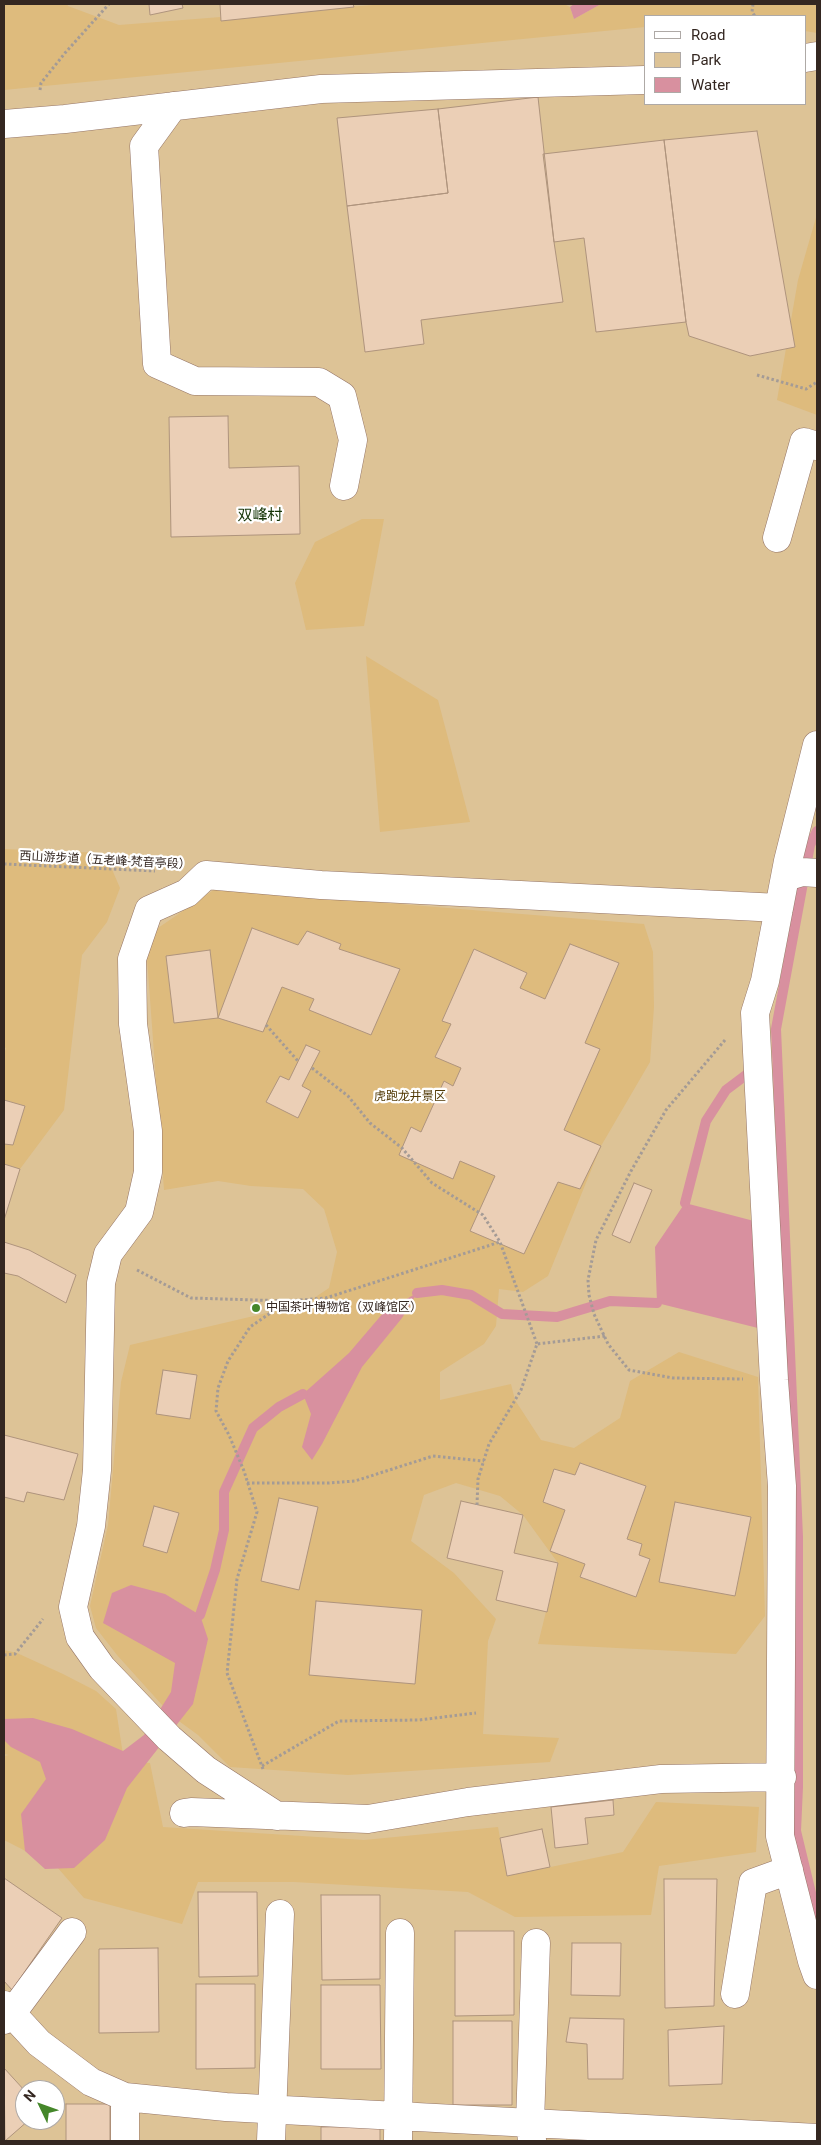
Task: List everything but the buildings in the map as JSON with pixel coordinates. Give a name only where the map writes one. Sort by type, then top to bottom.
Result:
[{"type":"street","points":[[4,124],[320,89],[644,80]]},
{"type":"street","points":[[173,106],[144,146],[157,364],[195,381],[318,382],[342,396],[353,440],[344,486]]},
{"type":"street","points":[[777,538],[804,442],[817,446]]},
{"type":"street","points":[[817,745],[801,874],[779,908],[765,981],[755,1014],[774,1380],[782,1486],[782,1777],[780,1836],[817,1976]]},
{"type":"street","points":[[277,1816],[206,1770],[169,1738],[102,1668],[80,1637],[73,1607],[91,1526],[98,1470],[101,1283],[108,1254],[139,1212],[148,1172],[148,1131],[132,1024],[132,959],[149,910],[188,893],[206,875],[321,885],[779,908]]},
{"type":"street","points":[[184,1813],[368,1819],[468,1802],[661,1778],[782,1777]]},
{"type":"street","points":[[734,1994],[753,1883],[789,1870]]},
{"type":"street","points":[[271,2141],[280,1914]]},
{"type":"street","points":[[72,1932],[6,2013],[39,2043],[91,2082],[124,2097],[273,2110],[398,2129],[817,2138]]},
{"type":"street","points":[[398,2129],[400,1934]]},
{"type":"street","points":[[531,2132],[536,1943]]},
{"type":"street","points":[[124,2097],[125,2141]]},
{"type":"path","points":[[36,121],[41,83],[65,52],[109,4]]},
{"type":"path","points":[[757,375],[806,389],[817,382]]},
{"type":"path","name":"西山游步道（五老峰-梵音亭段）","points":[[4,864],[206,875]]},
{"type":"path","points":[[755,1014],[731,1033],[666,1110],[596,1240],[588,1280],[589,1295],[594,1314],[608,1344],[629,1370],[672,1378],[774,1380]]},
{"type":"path","points":[[266,1025],[298,1061]]},
{"type":"path","points":[[312,1068],[348,1096],[370,1123],[402,1148],[432,1183],[483,1216],[500,1242],[537,1344],[522,1390],[489,1444],[478,1479],[477,1505]]},
{"type":"path","points":[[108,1254],[191,1298],[288,1301],[326,1298],[500,1242]]},
{"type":"path","points":[[277,1816],[262,1766],[227,1673],[237,1579],[257,1512],[229,1435],[216,1411],[218,1388],[228,1361],[250,1327],[288,1301]]},
{"type":"path","points":[[537,1344],[605,1336]]},
{"type":"path","points":[[248,1484],[355,1481],[433,1456],[484,1462]]},
{"type":"path","points":[[262,1766],[339,1721],[418,1720],[476,1713]]},
{"type":"green space","name":"虎跑龙井景区","points":[[4,4],[817,4],[817,2141],[4,2141]]},
{"type":"green space","points":[[4,4],[67,4],[119,25],[386,4],[564,4],[570,7],[574,19],[601,4],[817,4],[817,33],[806,31],[806,15],[644,15],[644,27],[4,90]]},
{"type":"green space","points":[[817,214],[817,415],[777,400],[798,280]]},
{"type":"green space","points":[[362,519],[384,519],[364,626],[306,630],[295,583],[315,542]]},
{"type":"green space","points":[[366,656],[438,700],[470,822],[380,832]]},
{"type":"green space","points":[[4,849],[105,853],[120,888],[107,922],[82,955],[64,1110],[20,1169],[4,1164],[4,1144],[13,1144],[25,1106],[4,1100],[4,1054],[6,1048],[4,1047]]},
{"type":"green space","points":[[215,889],[644,924],[653,952],[654,1007],[650,1062],[601,1146],[548,1276],[523,1292],[499,1289],[496,1326],[484,1344],[440,1372],[440,1400],[511,1384],[515,1400],[541,1440],[574,1448],[620,1418],[630,1381],[679,1352],[758,1377],[765,1616],[736,1654],[538,1644],[558,1563],[523,1515],[500,1496],[456,1483],[424,1495],[411,1541],[454,1573],[496,1619],[488,1641],[483,1734],[559,1738],[550,1762],[348,1775],[230,1767],[198,1735],[172,1716],[117,1655],[96,1628],[90,1606],[108,1525],[121,1382],[130,1345],[305,1304],[329,1288],[337,1252],[324,1209],[303,1189],[251,1186],[218,1181],[164,1190],[147,958],[158,928]]},
{"type":"green space","points":[[4,1650],[17,1653],[96,1691],[116,1709],[124,1761],[150,1763],[163,1827],[364,1840],[498,1827],[507,1876],[623,1852],[656,1802],[759,1807],[756,1852],[659,1866],[651,1915],[515,1917],[468,1892],[294,1882],[198,1882],[182,1924],[84,1898],[57,1867],[4,1840],[4,1756],[9,1755],[4,1754]]},
{"type":"water","points":[[574,4],[601,4],[574,19],[570,7]]},
{"type":"water","points":[[685,1203],[754,1221],[758,1328],[657,1303],[655,1247]]},
{"type":"water","points":[[417,1293],[402,1318],[362,1367],[312,1460],[302,1447],[311,1414],[303,1394],[349,1353],[384,1312]]},
{"type":"water","points":[[131,1585],[165,1594],[200,1615],[208,1639],[193,1704],[127,1788],[105,1840],[74,1868],[45,1869],[25,1851],[21,1814],[46,1779],[40,1762],[11,1747],[4,1740],[4,1719],[33,1718],[72,1729],[123,1751],[144,1735],[171,1692],[175,1663],[103,1623],[112,1593]]},
{"type":"waterway","points":[[817,831],[810,845],[776,1029],[798,1537],[798,1787],[796,1831],[817,1918]]},
{"type":"waterway","points":[[685,1203],[706,1121],[726,1090],[754,1069]]},
{"type":"waterway","points":[[417,1293],[442,1290],[471,1295],[502,1314],[557,1317],[610,1301],[657,1303]]},
{"type":"waterway","points":[[200,1615],[215,1570],[224,1530],[224,1492],[253,1428],[279,1407],[303,1394]]},
{"type":"place","name":"中国茶叶博物馆（双峰馆区）","points":[[256,1308]]},
{"type":"district","name":"双峰村","points":[[260,516]]}]
